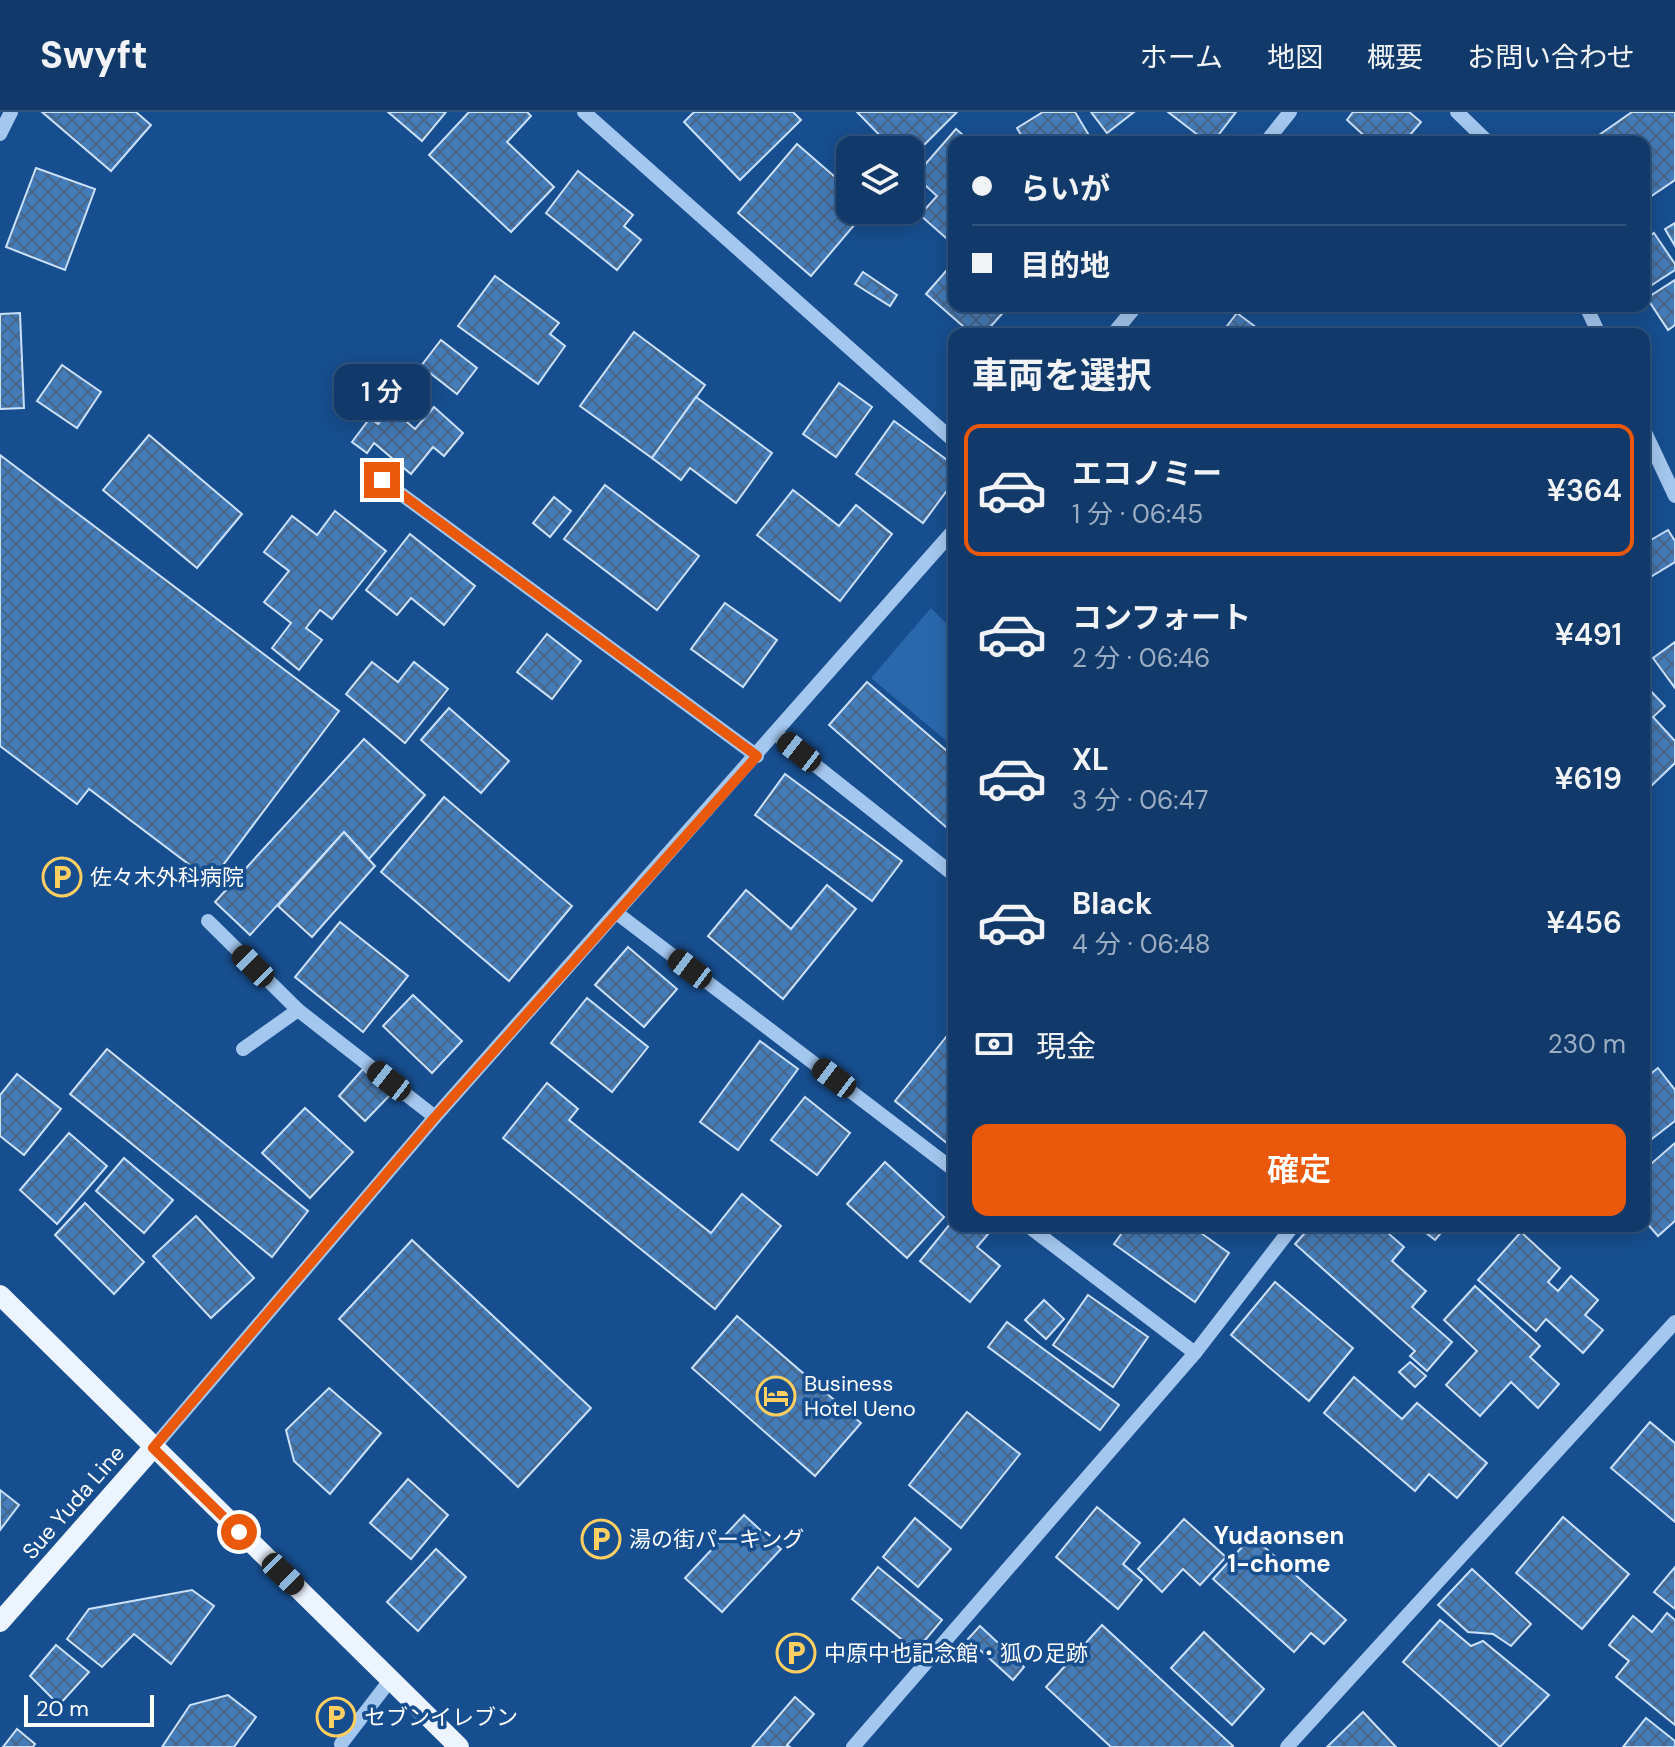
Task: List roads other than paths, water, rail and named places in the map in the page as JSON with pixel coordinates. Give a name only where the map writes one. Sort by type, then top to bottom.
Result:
[{"type":"main road","points":[[0,1295],[153,1448]]},
{"type":"main road","name":"Sue Yuda Line","points":[[0,1622],[153,1448],[459,1747]]},
{"type":"street","points":[[0,133],[11,112]]},
{"type":"street","points":[[584,112],[948,436]]},
{"type":"street","points":[[1271,136],[1290,112]]},
{"type":"street","points":[[1457,112],[1482,136]]},
{"type":"street","points":[[1118,328],[1131,312]]},
{"type":"street","points":[[1650,443],[1675,496]]},
{"type":"street","points":[[382,480],[757,756]]},
{"type":"street","points":[[153,1448],[435,1117],[618,914],[948,537]]},
{"type":"street","points":[[776,734],[948,870]]},
{"type":"street","points":[[618,914],[948,1165]]},
{"type":"street","points":[[208,921],[298,1010],[435,1117]]},
{"type":"street","points":[[243,1049],[298,1010]]},
{"type":"street","points":[[1036,1232],[1195,1353]]},
{"type":"street","points":[[853,1747],[1195,1353],[1288,1232]]},
{"type":"street","points":[[1287,1747],[1675,1322]]},
{"type":"street","points":[[341,1744],[391,1679]]},
{"type":"place","name":"佐々木外科病院","points":[[62,877]]},
{"type":"place","name":"Business Hotel Ueno","points":[[776,1396]]},
{"type":"place","name":"湯の街パーキング","points":[[601,1539]]},
{"type":"place","name":"中原中也記念館・狐の足跡","points":[[796,1653]]},
{"type":"place","name":"セブンイレブン","points":[[336,1717]]},
{"type":"district","name":"Yudaonsen 1-chome","points":[[1279,1550]]}]
